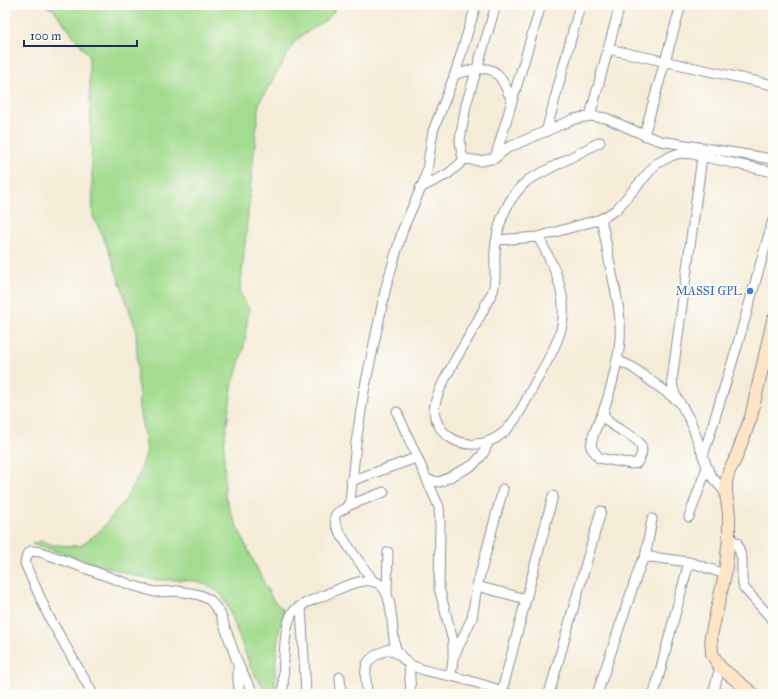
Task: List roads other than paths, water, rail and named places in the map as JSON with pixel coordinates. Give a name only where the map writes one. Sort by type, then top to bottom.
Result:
[{"type":"main road","points":[[754,694],[720,667],[712,654],[711,636],[725,574],[729,537],[726,482],[750,417],[773,320]]},
{"type":"street","points":[[347,506],[350,501],[351,481],[364,391],[386,287],[403,229],[427,170],[433,131],[455,74],[476,5]]},
{"type":"street","points":[[465,159],[462,155],[460,140],[466,106],[496,5]]},
{"type":"street","points":[[495,158],[541,5]]},
{"type":"street","points":[[546,132],[580,5]]},
{"type":"street","points":[[590,116],[620,5]]},
{"type":"street","points":[[644,135],[681,5]]},
{"type":"street","points":[[608,49],[773,85]]},
{"type":"street","points":[[455,74],[477,69],[491,69],[504,84],[512,101]]},
{"type":"street","points":[[420,188],[448,174],[465,159],[481,161],[495,158],[507,148],[574,119],[590,116],[606,118],[661,141],[773,158]]},
{"type":"street","points":[[538,237],[550,257],[558,278],[562,300],[562,326],[553,349],[516,419],[502,434],[489,441],[476,445],[460,443],[446,435],[436,422],[434,410],[445,378],[482,314],[493,290],[496,270],[497,240],[502,215],[519,188],[528,180],[600,142]]},
{"type":"street","points":[[497,240],[538,237],[601,219],[616,210],[656,164],[680,153],[773,172]]},
{"type":"street","points":[[702,157],[672,380],[673,388],[691,422],[702,457],[711,476],[726,493]]},
{"type":"street","points":[[601,219],[617,292],[621,333],[620,347],[611,390],[592,436],[591,448],[599,458],[632,464],[636,463],[640,458],[641,447],[636,438],[607,420],[603,411]]},
{"type":"street","points":[[702,457],[736,350],[773,220]]},
{"type":"street","points":[[617,360],[632,367],[680,402]]},
{"type":"street","points":[[397,412],[416,458],[439,507],[439,588],[453,641],[451,676]]},
{"type":"street","points":[[427,480],[440,482],[473,465],[483,454],[489,441]]},
{"type":"street","points":[[351,481],[416,458]]},
{"type":"street","points":[[689,517],[707,467]]},
{"type":"street","points":[[453,659],[472,618],[477,586],[503,489]]},
{"type":"street","points":[[373,581],[345,541],[334,522],[335,516],[338,512],[347,506],[384,492]]},
{"type":"street","points":[[367,694],[365,672],[369,659],[389,649],[400,655],[409,664],[417,668],[506,692],[526,599],[554,496]]},
{"type":"street","points":[[548,694],[601,511]]},
{"type":"street","points":[[597,694],[641,563],[645,558],[652,519]]},
{"type":"street","points":[[729,537],[736,543],[742,559],[742,579],[744,588],[773,620]]},
{"type":"street","points":[[93,694],[49,617],[31,577],[25,563],[27,556],[31,552],[41,552],[131,585],[155,592],[177,591],[200,595],[210,600],[220,613],[238,664],[254,694]]},
{"type":"street","points":[[387,593],[388,552]]},
{"type":"street","points":[[645,558],[651,557],[689,562],[725,574]]},
{"type":"street","points":[[654,694],[689,562]]},
{"type":"street","points":[[283,694],[285,639],[288,623],[293,611],[356,582],[366,580],[373,581],[382,585],[387,593],[394,640],[400,655]]},
{"type":"street","points":[[477,586],[526,599]]},
{"type":"street","points":[[301,606],[306,694]]},
{"type":"street","points":[[238,664],[238,681],[241,694]]},
{"type":"street","points":[[409,664],[411,694]]},
{"type":"street","points":[[713,694],[720,667]]},
{"type":"street","points":[[340,677],[341,694]]},
{"type":"place","name":"MASSI GPL","points":[[750,291]]}]
